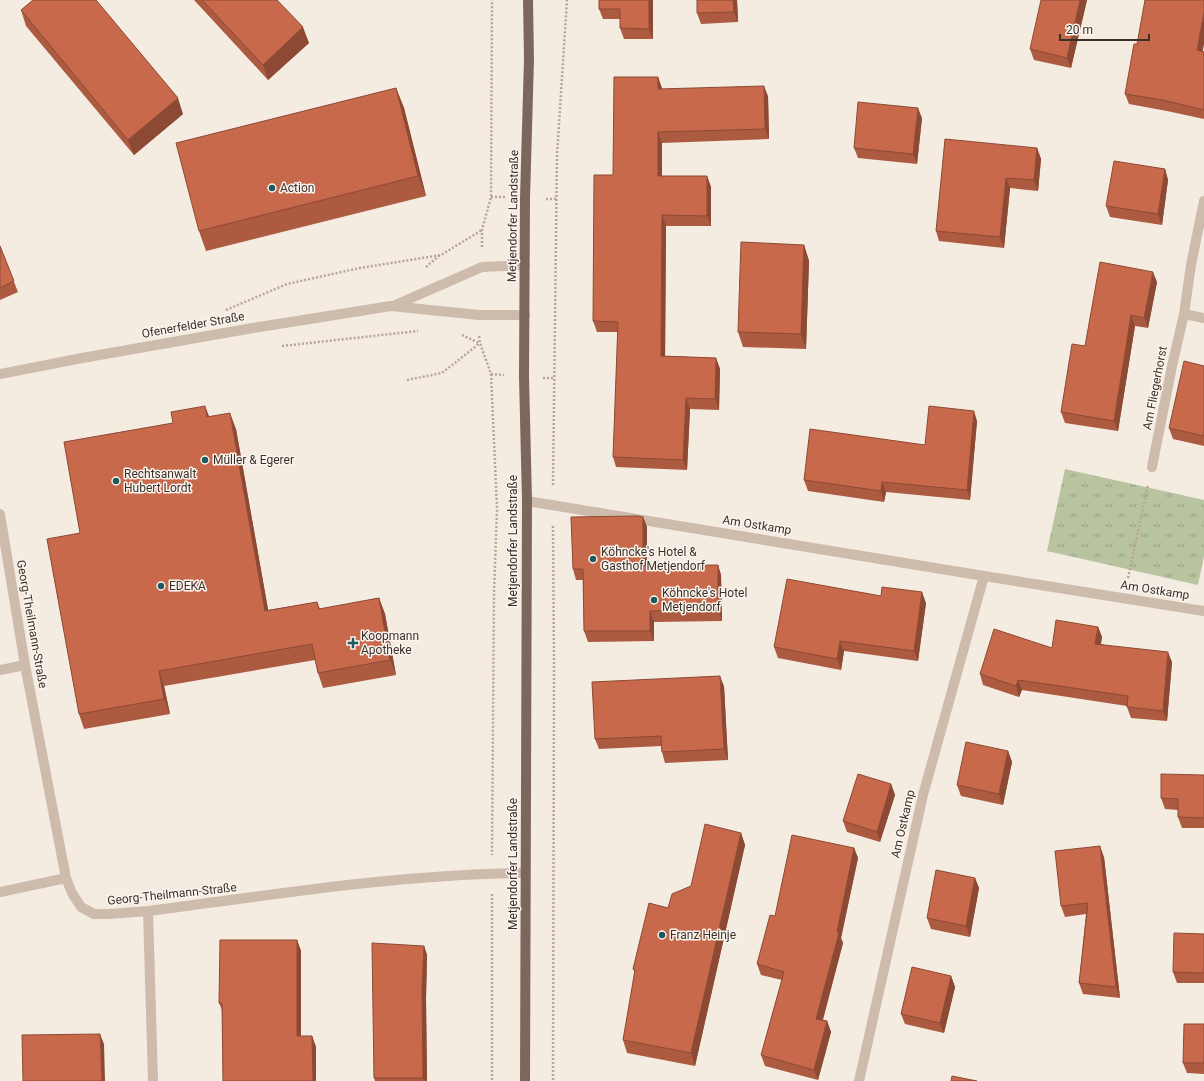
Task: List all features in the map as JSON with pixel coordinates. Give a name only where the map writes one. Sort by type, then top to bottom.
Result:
[{"type":"main road","name":"Metjendorfer Landstraße","points":[[525,1081],[527,501],[524,377],[529,59],[528,0]]},
{"type":"street","name":"Am Fliegerhorst","points":[[1152,467],[1184,314],[1191,265],[1204,201]]},
{"type":"street","name":"Ofenerfelder Straße","points":[[0,374],[253,328],[391,306],[482,267],[525,265]]},
{"type":"street","name":"Ofenerfelder Straße","points":[[391,306],[479,315],[525,315]]},
{"type":"street","points":[[1184,314],[1204,318]]},
{"type":"street","name":"Am Ostkamp","points":[[527,501],[1204,611]]},
{"type":"street","name":"Georg-Theilmann-Straße","points":[[0,514],[25,665],[66,878],[72,893],[81,907],[94,914],[109,914],[148,911],[358,884],[440,876],[525,873]]},
{"type":"street","name":"Am Ostkamp","points":[[859,1081],[923,795],[984,576]]},
{"type":"street","points":[[0,670],[25,665]]},
{"type":"street","points":[[0,892],[66,878]]},
{"type":"street","points":[[148,911],[153,1081]]},
{"type":"path","points":[[226,310],[287,284],[360,268],[441,255],[482,230],[491,197],[492,0]]},
{"type":"path","points":[[553,1081],[553,505],[557,155],[567,0]]},
{"type":"path","points":[[281,346],[422,331]]},
{"type":"path","points":[[459,334],[480,343],[491,374],[497,508],[494,592],[492,1081]]},
{"type":"path","points":[[407,380],[442,373],[480,343]]},
{"type":"path","points":[[1123,598],[1152,467]]},
{"type":"green space","points":[[1065,469],[1204,500],[1204,556],[1198,585],[1047,551]]},
{"type":"building","points":[[33,0],[96,0],[178,98],[128,140],[21,10]]},
{"type":"building","points":[[202,0],[277,0],[303,27],[263,65]]},
{"type":"building","points":[[599,0],[649,0],[649,29],[620,28],[620,9],[599,9]]},
{"type":"building","points":[[697,0],[733,0],[734,12],[697,13]]},
{"type":"building","points":[[1041,0],[1080,0],[1067,58],[1030,49]]},
{"type":"building","points":[[1145,0],[1204,0],[1204,12],[1197,50],[1204,52],[1204,110],[1163,100],[1125,94],[1134,44],[1137,44]]},
{"type":"building","points":[[614,77],[658,77],[658,89],[764,86],[765,129],[658,132],[658,176],[707,176],[707,216],[662,215],[661,356],[716,358],[715,399],[686,398],[683,460],[613,457],[618,322],[593,321],[594,175],[613,175]]},
{"type":"building","points":[[396,88],[418,176],[199,231],[176,143]]},
{"type":"building","points":[[858,102],[918,108],[913,154],[854,148]]},
{"type":"building","points":[[945,139],[1037,148],[1034,180],[1006,178],[1000,237],[936,231]]},
{"type":"building","points":[[1114,161],[1165,169],[1158,214],[1106,206]]},
{"type":"building","points":[[741,242],[804,245],[801,334],[738,332]]},
{"type":"building","points":[[0,246],[14,281],[0,288]]},
{"type":"building","points":[[1100,262],[1153,272],[1144,318],[1131,315],[1114,421],[1061,412],[1072,344],[1085,346]]},
{"type":"building","points":[[1184,361],[1204,366],[1204,436],[1169,428]]},
{"type":"building","name":"EDEKA","points":[[205,406],[207,417],[230,413],[265,611],[317,602],[319,609],[379,598],[390,660],[318,673],[312,644],[159,671],[164,699],[79,714],[47,539],[80,533],[64,442],[173,423],[171,412]]},
{"type":"building","points":[[929,406],[974,411],[967,490],[882,482],[881,491],[804,480],[810,429],[925,445]]},
{"type":"building","name":"Köhncke's Hotel Metjendorf","points":[[571,517],[643,517],[643,566],[718,565],[718,610],[650,611],[650,631],[584,631],[583,569],[573,569]]},
{"type":"building","points":[[787,579],[881,596],[882,587],[922,592],[914,651],[840,641],[837,659],[774,647]]},
{"type":"building","points":[[1056,620],[1098,627],[1095,644],[1168,652],[1163,711],[1127,707],[1128,696],[1018,680],[1016,686],[980,674],[994,629],[1052,648]]},
{"type":"building","points":[[720,676],[724,749],[662,752],[661,736],[595,739],[592,682]]},
{"type":"building","points":[[966,742],[1008,751],[999,794],[957,785]]},
{"type":"building","points":[[858,774],[891,784],[877,832],[843,821]]},
{"type":"building","points":[[1161,774],[1204,775],[1204,818],[1178,817],[1178,799],[1161,798]]},
{"type":"building","points":[[705,824],[741,833],[691,1053],[623,1040],[635,970],[633,969],[649,903],[668,908],[672,894],[691,886]]},
{"type":"building","points":[[792,835],[854,848],[837,932],[839,933],[816,1019],[827,1021],[814,1070],[761,1055],[784,972],[757,964],[770,915],[775,916]]},
{"type":"building","points":[[1100,846],[1116,987],[1079,983],[1088,903],[1061,906],[1055,851]]},
{"type":"building","points":[[936,870],[975,878],[966,926],[927,918]]},
{"type":"building","points":[[1174,933],[1204,934],[1204,973],[1173,972]]},
{"type":"building","points":[[220,940],[297,940],[297,1036],[312,1036],[313,1081],[223,1081],[222,1003],[219,1003]]},
{"type":"building","points":[[372,943],[424,946],[422,990],[423,1078],[374,1078]]},
{"type":"building","points":[[912,967],[951,976],[940,1023],[901,1014]]},
{"type":"building","points":[[1184,1024],[1204,1024],[1204,1063],[1183,1063]]},
{"type":"building","points":[[100,1034],[102,1081],[23,1081],[22,1035]]},
{"type":"building","points":[[952,1076],[977,1081],[951,1081]]},
{"type":"place","name":"Action","points":[[272,188]]},
{"type":"place","name":"Müller & Egerer","points":[[205,460]]},
{"type":"place","name":"Rechtsanwalt Hubert Lordt","points":[[116,481]]},
{"type":"place","name":"Köhncke's Hotel & Gasthof Metjendorf","points":[[593,559]]},
{"type":"place","name":"EDEKA","points":[[161,586]]},
{"type":"place","name":"Köhncke's Hotel Metjendorf","points":[[654,600]]},
{"type":"place","name":"Koopmann Apotheke","points":[[353,643]]},
{"type":"place","name":"Franz Heinje","points":[[662,935]]}]
